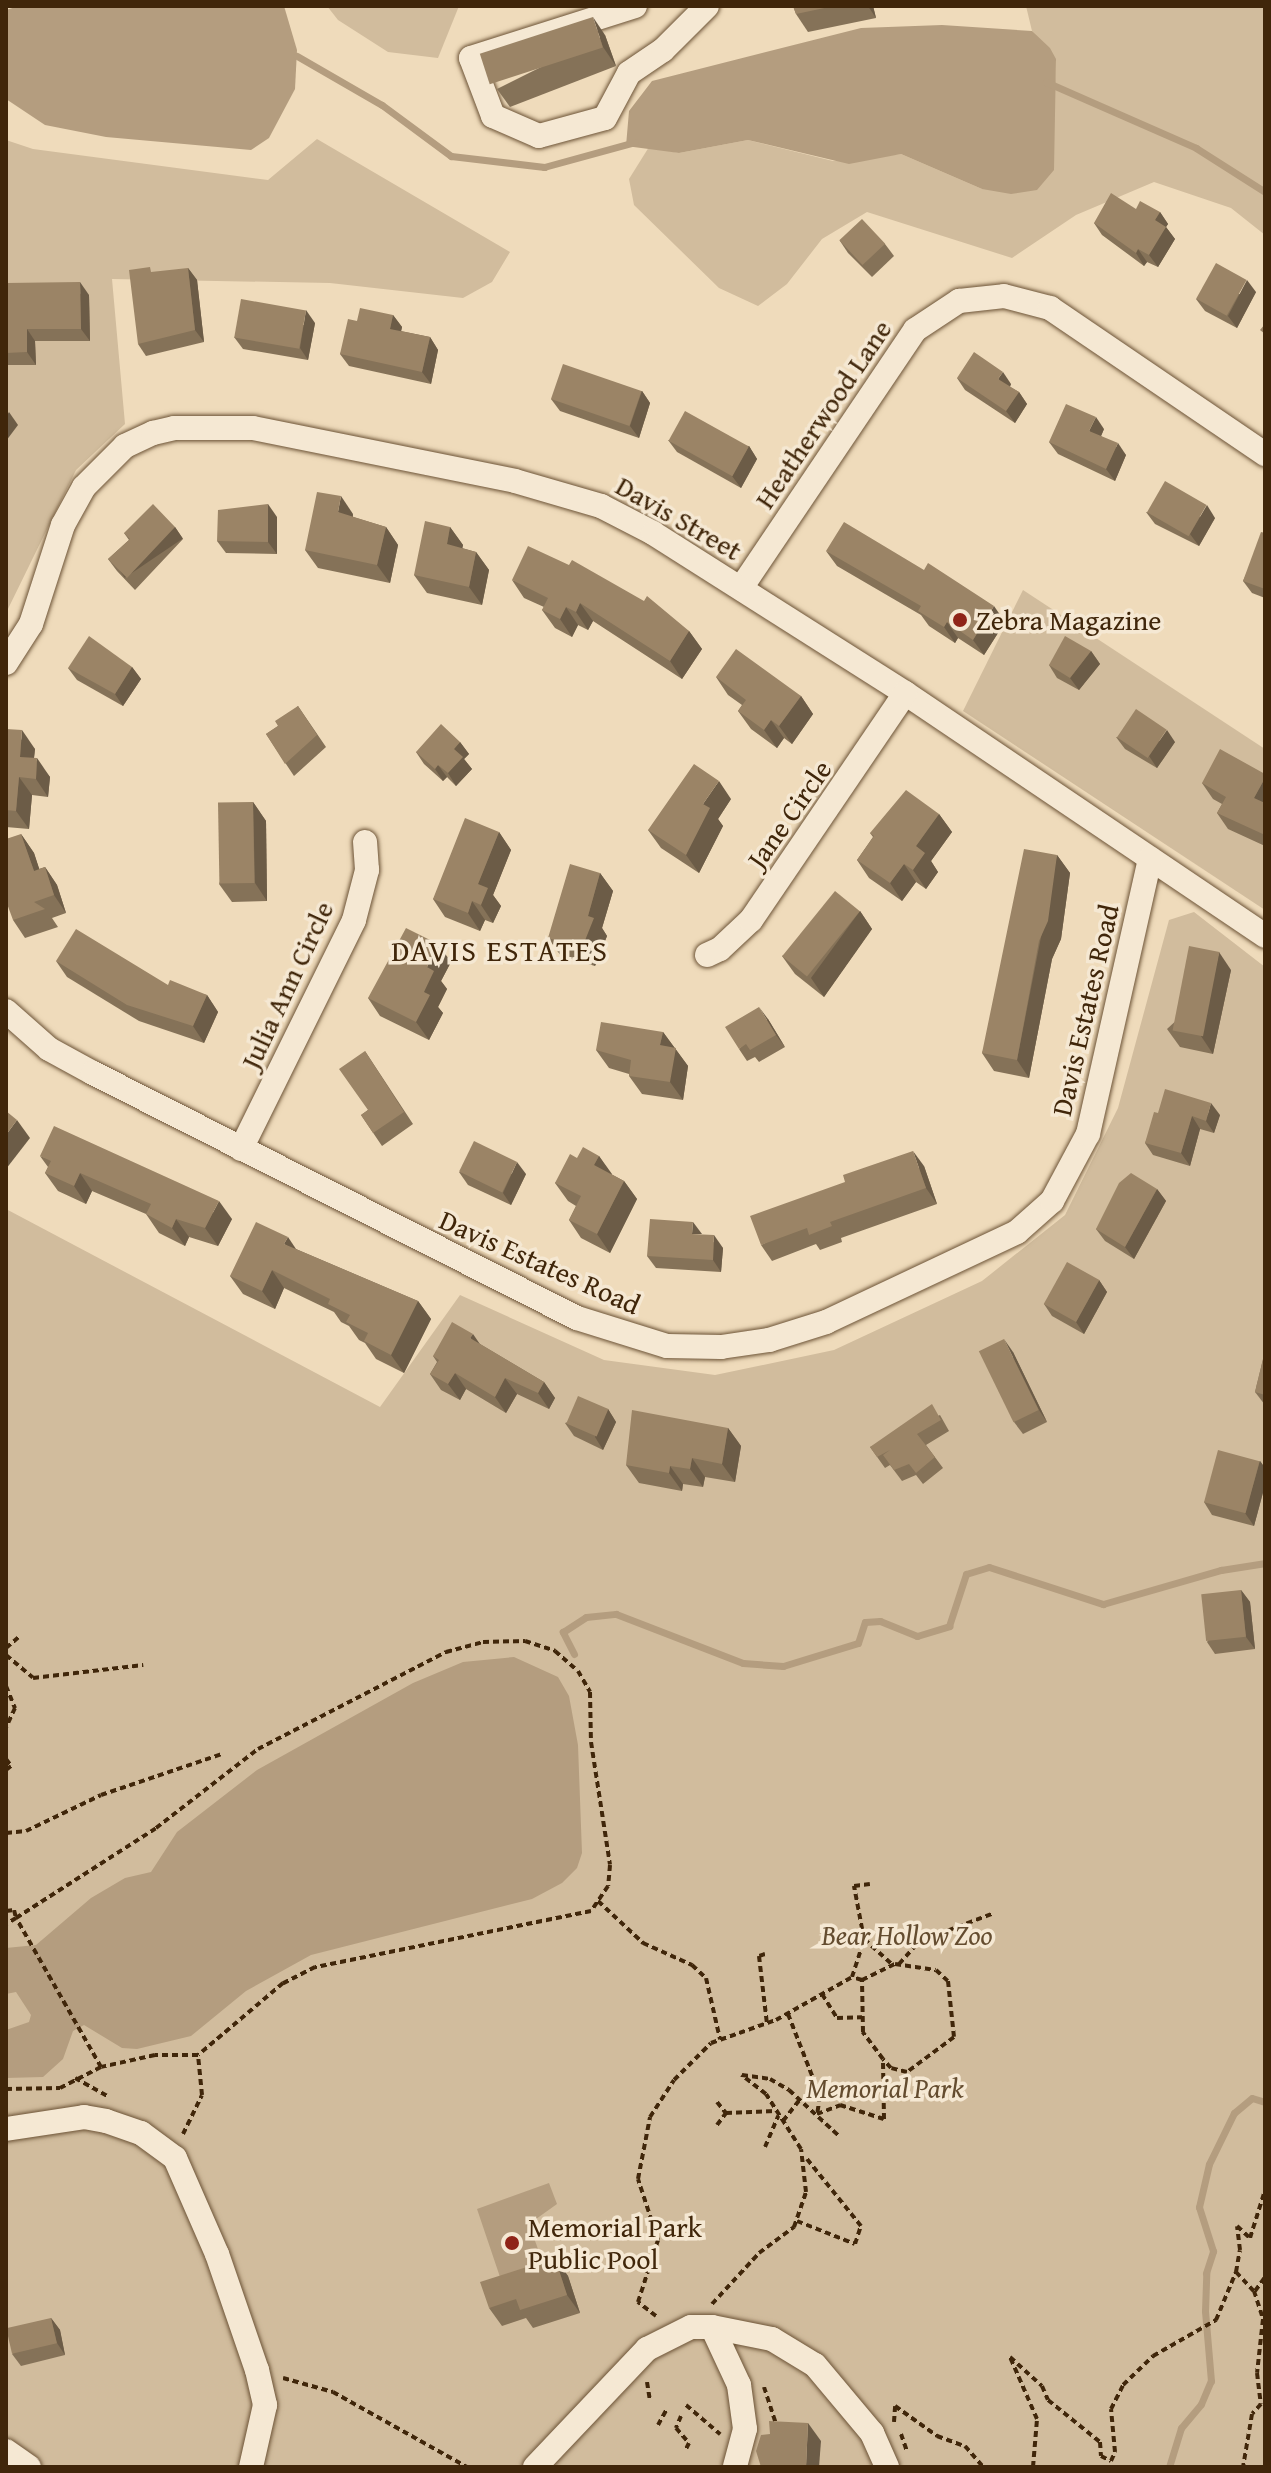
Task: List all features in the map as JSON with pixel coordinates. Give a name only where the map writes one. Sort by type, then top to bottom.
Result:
[{"type":"street","points":[[635,6],[471,58],[493,116],[539,136],[605,118],[629,73],[663,50],[707,6]]},
{"type":"street","name":"Heatherwood Lane","points":[[741,588],[915,330],[959,301],[1004,296],[1050,308],[1265,454]]},
{"type":"street","name":"Davis Street","points":[[6,663],[31,624],[63,525],[84,487],[125,446],[174,428],[253,428],[558,492],[626,517],[741,588],[905,693],[1265,936]]},
{"type":"street","name":"Jane Circle","points":[[707,955],[720,949],[751,920],[905,693]]},
{"type":"street","name":"Julia Ann Circle","points":[[241,1149],[354,920],[367,870],[365,842]]},
{"type":"street","name":"Davis Estates Road","points":[[6,1011],[49,1049],[241,1149],[615,1334],[667,1346],[721,1347],[798,1332],[1017,1232],[1057,1193],[1088,1134],[1150,859]]},
{"type":"street","points":[[6,2129],[84,2117],[141,2133],[170,2153],[217,2254],[257,2370],[265,2405],[251,2467]]},
{"type":"street","points":[[708,2319],[739,2385],[743,2439],[735,2467]]},
{"type":"street","points":[[535,2467],[647,2349],[708,2319],[772,2339],[815,2365],[898,2461]]},
{"type":"street","points":[[6,2451],[29,2467]]},
{"type":"path","points":[[6,1648],[20,1636]]},
{"type":"path","points":[[6,1924],[156,1828],[258,1749],[446,1652],[483,1642],[525,1641],[555,1651],[578,1671],[590,1692],[591,1742],[610,1865],[608,1886],[591,1911],[569,1919],[405,1945],[315,1967],[283,1983],[198,2055],[155,2055],[101,2067],[60,2088],[6,2089]]},
{"type":"path","points":[[6,1655],[33,1678],[143,1665]]},
{"type":"path","points":[[6,1686],[15,1708],[6,1727]]},
{"type":"path","points":[[6,1833],[26,1831],[101,1795],[222,1754]]},
{"type":"path","points":[[6,1759],[11,1766],[6,1770]]},
{"type":"path","points":[[656,2316],[638,2302],[658,2240],[638,2179],[647,2125],[689,2062],[720,2040],[767,2024],[852,1977],[864,1939],[854,1886],[870,1884]]},
{"type":"path","points":[[598,1901],[643,1943],[692,1965],[706,1978],[720,2040]]},
{"type":"path","points":[[6,1911],[14,1910],[30,1944],[101,2067]]},
{"type":"path","points":[[899,1964],[920,1941],[994,1913]]},
{"type":"path","points":[[864,1939],[892,1964]]},
{"type":"path","points":[[765,1954],[759,1956],[767,2024]]},
{"type":"path","points":[[852,1977],[862,1980],[892,1964],[936,1970],[948,1981],[954,2037],[907,2072],[891,2068],[863,2032],[862,1980]]},
{"type":"path","points":[[822,1994],[837,2018],[863,2017]]},
{"type":"path","points":[[787,2014],[820,2096],[817,2114]]},
{"type":"path","points":[[170,2153],[202,2095],[198,2055]]},
{"type":"path","points":[[817,2114],[840,2105],[884,2119],[883,2059]]},
{"type":"path","points":[[797,2221],[855,2244],[861,2226],[818,2166],[805,2157],[766,2094],[742,2075],[770,2079],[800,2099],[838,2135]]},
{"type":"path","points":[[783,2121],[800,2099]]},
{"type":"path","points":[[717,2102],[726,2113]]},
{"type":"path","points":[[726,2113],[777,2113]]},
{"type":"path","points":[[717,2125],[726,2113]]},
{"type":"path","points":[[765,2147],[777,2113]]},
{"type":"path","points":[[708,2319],[797,2221],[806,2192],[805,2157]]},
{"type":"path","points":[[1033,2467],[1037,2419],[1010,2357],[1042,2386],[1048,2400],[1100,2442],[1101,2456],[1111,2461],[1115,2452],[1111,2409],[1123,2385],[1153,2356],[1190,2332],[1216,2320],[1236,2272],[1240,2250],[1237,2226],[1250,2238],[1265,2190]]},
{"type":"path","points":[[1236,2272],[1254,2291],[1263,2319],[1257,2373],[1261,2404],[1252,2414],[1243,2467]]},
{"type":"path","points":[[1254,2291],[1265,2277]]},
{"type":"path","points":[[257,2370],[333,2392],[467,2467]]},
{"type":"path","points":[[647,2378],[650,2400]]},
{"type":"path","points":[[686,2405],[726,2438],[743,2439]]},
{"type":"path","points":[[898,2461],[893,2419],[895,2406],[937,2436],[965,2446],[983,2467]]},
{"type":"path","points":[[658,2425],[667,2409]]},
{"type":"path","points":[[681,2416],[676,2428],[689,2443],[686,2449]]},
{"type":"green space","points":[[327,6],[459,6],[438,58],[388,52],[338,20]]},
{"type":"green space","points":[[1026,6],[1265,6],[1265,235],[1231,208],[1154,182],[1076,215],[1012,258],[867,212],[822,239],[787,284],[758,306],[719,288],[634,205],[629,179],[649,147],[679,153],[748,140],[833,161],[901,154],[982,189],[1055,82],[1056,60],[1032,31]]},
{"type":"green space","points":[[317,139],[510,252],[492,282],[463,298],[330,283],[112,279],[125,424],[76,470],[6,613],[6,140],[33,149],[268,180]]},
{"type":"green space","points":[[1023,590],[1265,749],[1265,910],[963,711]]},
{"type":"green space","name":"Memorial Park","points":[[1194,912],[1265,967],[1265,2467],[6,2467],[6,1209],[380,1407],[460,1295],[604,1360],[715,1375],[834,1350],[982,1281],[1065,1215],[1118,1108],[1169,920]]},
{"type":"shaded area","points":[[19,6],[284,6],[297,50],[295,89],[269,138],[251,150],[106,137],[45,125],[6,99],[6,10]]},
{"type":"shaded area","points":[[942,25],[1032,31],[1050,48],[1056,59],[1054,170],[1037,190],[1011,194],[982,189],[901,154],[849,164],[748,140],[679,153],[626,146],[629,111],[652,81],[861,28]]},
{"type":"shaded area","points":[[514,1657],[558,1677],[569,1696],[578,1745],[582,1853],[577,1868],[562,1883],[532,1899],[311,1955],[246,1991],[191,2036],[137,2049],[122,2048],[84,2025],[73,2031],[63,2059],[43,2077],[6,2078],[6,2030],[29,2022],[31,2015],[16,1992],[6,1994],[6,1948],[36,1945],[91,1898],[125,1878],[151,1872],[177,1832],[257,1770],[413,1683],[463,1662]]},
{"type":"shaded area","name":"Memorial Park Public Pool","points":[[549,2183],[557,2204],[529,2224],[543,2263],[500,2277],[477,2209]]},
{"type":"building","points":[[793,6],[834,6],[796,14]]},
{"type":"building","points":[[593,17],[603,47],[490,84],[480,54]]},
{"type":"building","points":[[1111,193],[1136,209],[1140,201],[1160,212],[1155,220],[1166,227],[1149,255],[1138,249],[1136,253],[1094,223]]},
{"type":"building","points":[[862,219],[885,244],[863,265],[839,240]]},
{"type":"building","points":[[1216,263],[1247,280],[1227,316],[1196,299]]},
{"type":"building","points":[[150,267],[151,272],[188,268],[195,330],[138,344],[129,270]]},
{"type":"building","points":[[80,282],[81,329],[27,329],[27,352],[6,353],[6,283]]},
{"type":"building","points":[[241,299],[306,310],[299,349],[234,337]]},
{"type":"building","points":[[360,308],[393,315],[390,329],[430,337],[422,372],[340,354],[348,319],[357,321]]},
{"type":"building","points":[[974,352],[1003,372],[998,379],[1019,392],[1006,411],[957,378]]},
{"type":"building","points":[[563,364],[641,391],[629,426],[551,399]]},
{"type":"building","points":[[1066,404],[1096,417],[1089,431],[1118,443],[1106,469],[1049,442]]},
{"type":"building","points":[[685,411],[749,446],[732,476],[669,441]]},
{"type":"building","points":[[1165,481],[1207,505],[1189,536],[1147,512]]},
{"type":"building","points":[[317,492],[341,496],[338,512],[386,527],[377,565],[305,550]]},
{"type":"building","points":[[153,504],[175,527],[127,578],[108,559],[130,539],[124,533]]},
{"type":"building","points":[[268,504],[268,542],[217,541],[218,510]]},
{"type":"building","points":[[425,521],[450,527],[447,544],[476,552],[469,587],[414,575]]},
{"type":"building","points":[[844,522],[924,570],[928,563],[994,606],[973,640],[947,622],[944,627],[918,611],[921,606],[826,551]]},
{"type":"building","points":[[1261,532],[1265,533],[1265,589],[1243,581]]},
{"type":"building","points":[[528,546],[569,565],[572,560],[644,601],[647,596],[689,631],[670,661],[580,603],[576,612],[566,607],[560,619],[542,610],[548,598],[512,580]]},
{"type":"building","points":[[89,636],[132,667],[115,694],[68,668]]},
{"type":"building","points":[[1065,636],[1091,651],[1070,678],[1049,665]]},
{"type":"building","points":[[736,649],[801,696],[779,726],[771,720],[764,730],[738,711],[746,700],[716,677]]},
{"type":"building","points":[[298,706],[317,735],[285,764],[266,734],[278,726],[275,721]]},
{"type":"building","points":[[1136,709],[1167,730],[1148,758],[1117,737]]},
{"type":"building","points":[[441,724],[460,742],[454,749],[463,757],[448,773],[438,765],[435,769],[416,752]]},
{"type":"building","points":[[6,729],[22,730],[20,757],[37,758],[36,779],[19,777],[16,811],[6,810]]},
{"type":"building","points":[[1220,749],[1265,774],[1254,798],[1265,803],[1265,835],[1217,813],[1226,797],[1202,783]]},
{"type":"building","points":[[694,764],[719,781],[703,804],[710,808],[686,855],[648,830]]},
{"type":"building","points":[[906,790],[939,814],[916,846],[925,853],[913,870],[904,864],[890,883],[857,860],[874,836],[870,833]]},
{"type":"building","points":[[253,802],[254,883],[219,884],[218,803]]},
{"type":"building","points":[[465,818],[499,832],[478,884],[488,888],[481,905],[472,901],[468,913],[433,899]]},
{"type":"building","points":[[21,834],[34,871],[45,867],[54,895],[34,902],[45,909],[13,920],[6,901],[6,839]]},
{"type":"building","points":[[1024,849],[1057,855],[1048,921],[1039,941],[1017,1060],[982,1053]]},
{"type":"building","points":[[570,864],[600,873],[588,916],[594,918],[582,948],[548,938]]},
{"type":"building","points":[[835,891],[860,911],[807,976],[782,956]]},
{"type":"building","points":[[406,928],[438,944],[427,967],[434,971],[424,992],[430,995],[416,1022],[368,998]]},
{"type":"building","points":[[76,929],[168,985],[170,980],[207,995],[193,1026],[127,1005],[56,961]]},
{"type":"building","points":[[1189,946],[1219,952],[1203,1036],[1173,1030]]},
{"type":"building","points":[[759,1007],[776,1035],[750,1050],[746,1044],[739,1049],[725,1027]]},
{"type":"building","points":[[601,1022],[663,1032],[660,1045],[676,1048],[670,1082],[629,1076],[631,1060],[596,1050]]},
{"type":"building","points":[[365,1051],[404,1112],[373,1133],[361,1115],[368,1110],[339,1069]]},
{"type":"building","points":[[1165,1089],[1211,1103],[1206,1121],[1192,1116],[1181,1153],[1145,1143]]},
{"type":"building","points":[[6,1111],[17,1120],[6,1135]]},
{"type":"building","points":[[54,1126],[219,1201],[205,1228],[176,1219],[172,1228],[146,1214],[151,1204],[80,1173],[74,1186],[45,1173],[51,1161],[40,1156]]},
{"type":"building","points":[[474,1141],[517,1162],[502,1193],[459,1172]]},
{"type":"building","points":[[583,1147],[599,1156],[594,1165],[624,1181],[597,1234],[569,1220],[581,1196],[555,1183],[570,1154],[577,1158]]},
{"type":"building","points":[[913,1151],[926,1188],[830,1222],[832,1226],[809,1235],[807,1228],[761,1245],[750,1216],[845,1182],[843,1175]]},
{"type":"building","points":[[1131,1173],[1157,1189],[1125,1247],[1096,1229],[1119,1183]]},
{"type":"building","points":[[650,1219],[693,1222],[692,1234],[714,1235],[713,1260],[647,1256]]},
{"type":"building","points":[[256,1222],[288,1237],[284,1244],[418,1301],[391,1355],[364,1341],[368,1333],[346,1322],[350,1315],[328,1304],[330,1299],[272,1270],[262,1291],[230,1276]]},
{"type":"building","points":[[1067,1262],[1099,1280],[1076,1322],[1044,1304]]},
{"type":"building","points":[[452,1322],[473,1334],[470,1338],[544,1382],[538,1393],[505,1378],[495,1397],[455,1373],[448,1384],[430,1374],[439,1360],[433,1356]]},
{"type":"building","points":[[1004,1339],[1039,1410],[1013,1422],[979,1351]]},
{"type":"building","points":[[1265,1351],[1265,1395],[1255,1392]]},
{"type":"building","points":[[578,1396],[608,1409],[597,1437],[566,1424]]},
{"type":"building","points":[[932,1404],[941,1420],[917,1434],[935,1457],[916,1473],[909,1464],[894,1470],[883,1455],[890,1450],[877,1457],[870,1447]]},
{"type":"building","points":[[632,1410],[728,1428],[722,1464],[692,1458],[690,1469],[670,1466],[669,1473],[626,1465]]},
{"type":"building","points":[[1218,1450],[1260,1461],[1246,1513],[1204,1502]]},
{"type":"building","points":[[1241,1590],[1246,1637],[1206,1641],[1201,1594]]},
{"type":"building","points":[[555,2258],[567,2295],[520,2310],[516,2299],[489,2308],[480,2282]]},
{"type":"building","points":[[51,2318],[57,2343],[12,2354],[6,2328]]},
{"type":"building","points":[[769,2421],[808,2423],[806,2467],[761,2467],[756,2451],[761,2435],[770,2434]]},
{"type":"waterway","points":[[297,56],[382,105],[451,156],[544,167],[635,142]]},
{"type":"waterway","points":[[1046,82],[1196,148],[1265,192]]},
{"type":"waterway","points":[[574,1654],[563,1632],[586,1617],[616,1614],[743,1663],[783,1666],[858,1643],[865,1622],[880,1621],[917,1636],[949,1626],[966,1574],[989,1567],[1103,1604],[1221,1570],[1265,1563]]},
{"type":"waterway","points":[[1169,2467],[1181,2428],[1201,2404],[1211,2381],[1205,2311],[1206,2273],[1213,2251],[1199,2207],[1209,2164],[1234,2113],[1252,2098],[1265,2102]]},
{"type":"place","name":"Zebra Magazine","points":[[960,620]]},
{"type":"place","name":"Memorial Park Public Pool","points":[[512,2243]]},
{"type":"district","name":"DAVIS ESTATES","points":[[500,950]]},
{"type":"park label","name":"Bear Hollow Zoo","points":[[907,1935]]}]
